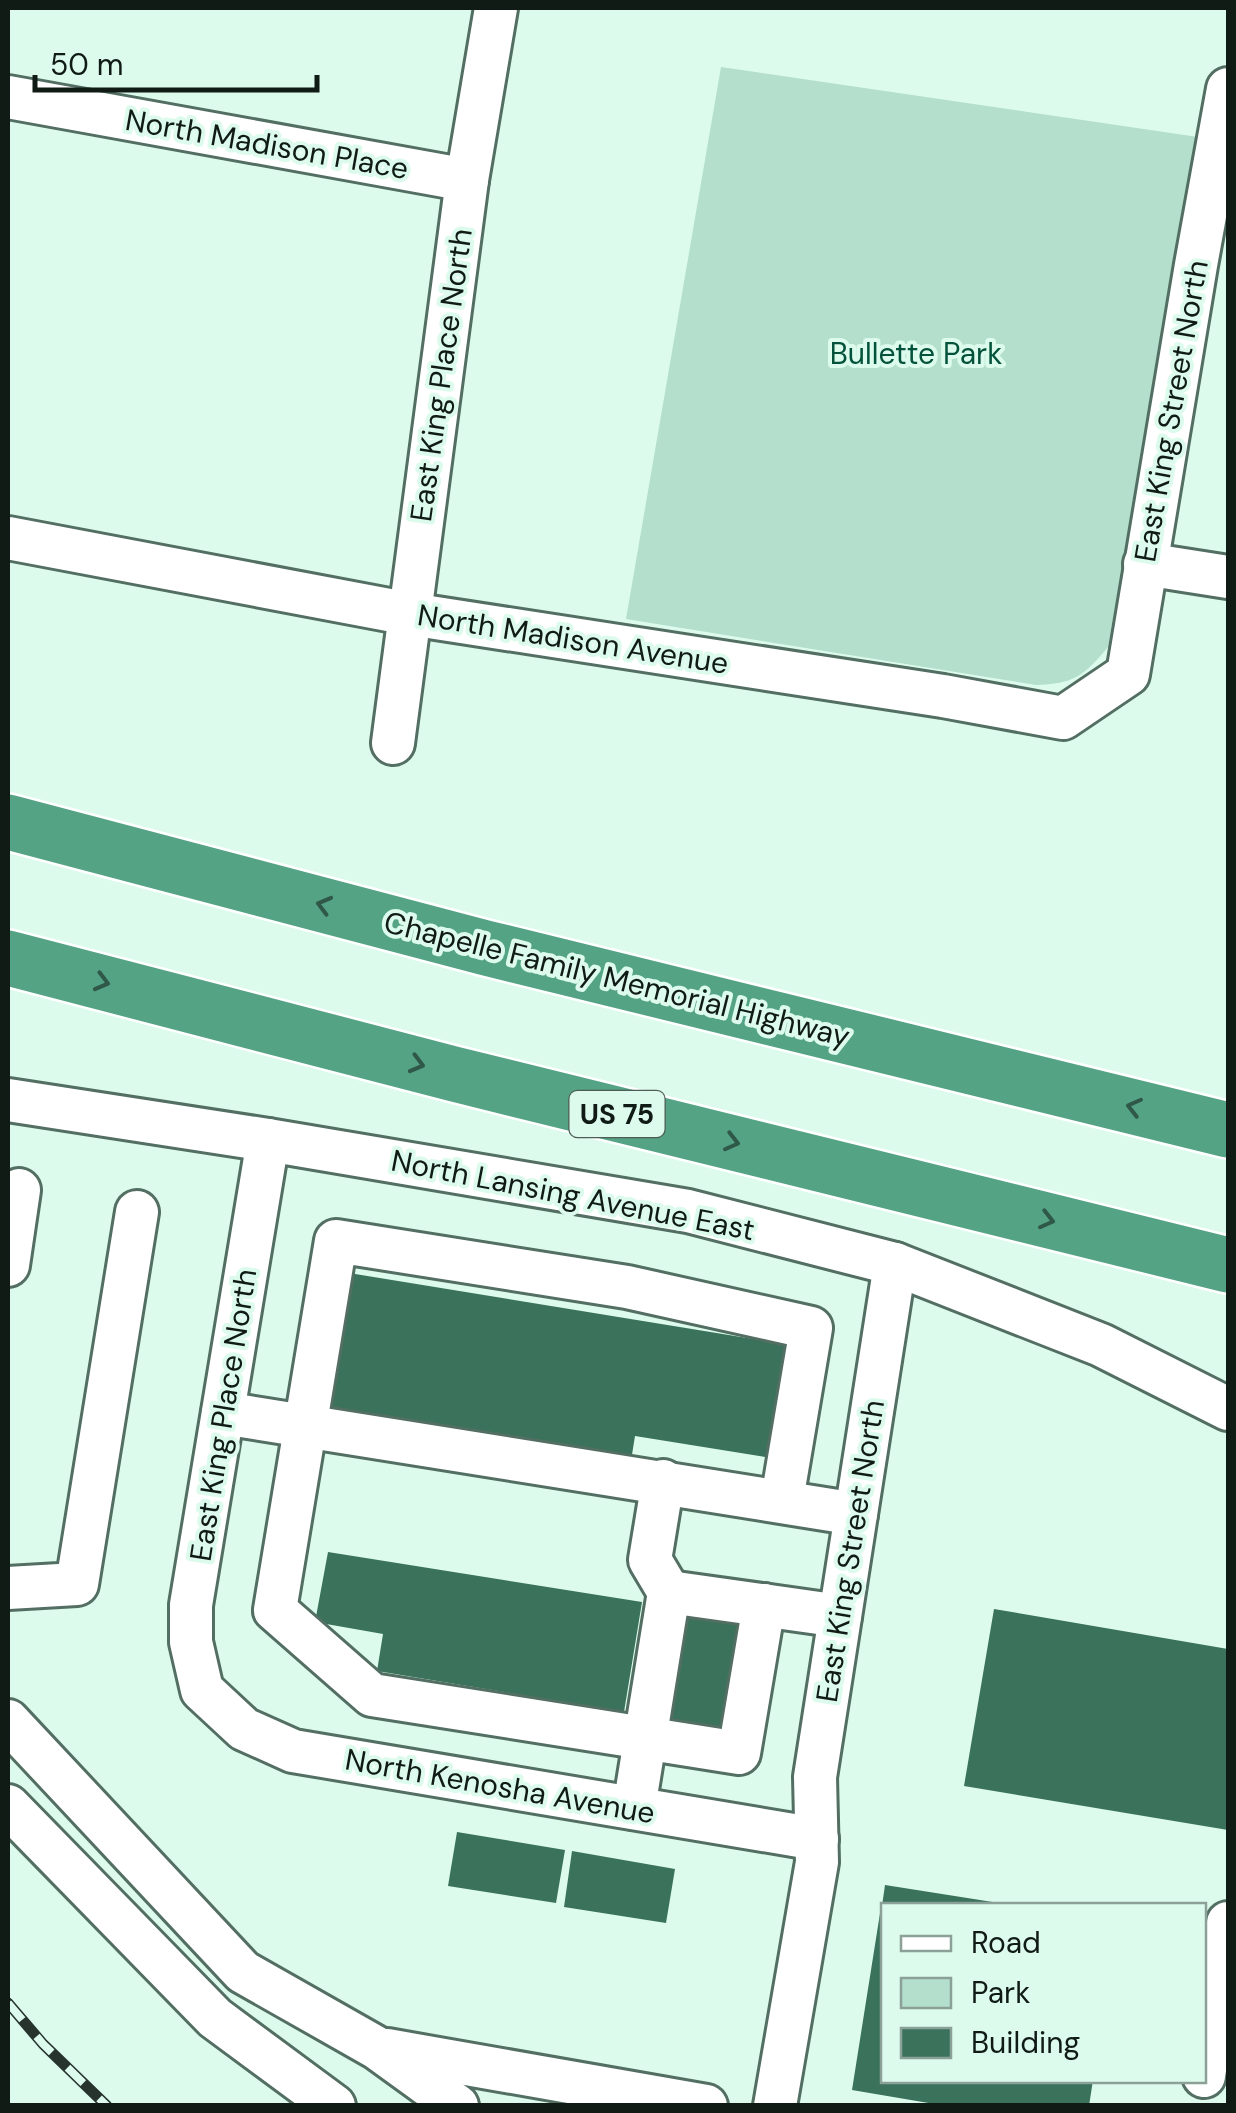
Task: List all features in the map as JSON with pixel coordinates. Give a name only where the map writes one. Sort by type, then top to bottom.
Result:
[{"type":"highway","name":"Chapelle Family Memorial Highway","points":[[8,822],[486,948],[1228,1130]]},
{"type":"highway","name":"US 75","points":[[8,958],[1228,1265]]},
{"type":"street","name":"East King Place North","points":[[393,743],[467,180],[496,8]]},
{"type":"street","name":"East King Street North","points":[[1128,674],[1145,564],[1212,268],[1228,89]]},
{"type":"street","name":"North Madison Place","points":[[8,97],[467,180]]},
{"type":"street","name":"North Madison Avenue","points":[[8,538],[410,614],[944,696],[1063,718],[1128,674]]},
{"type":"street","points":[[1145,564],[1228,577]]},
{"type":"street","name":"North Lansing Avenue East","points":[[8,1100],[688,1211],[896,1264],[1101,1345],[1228,1409]]},
{"type":"street","name":"East King Place North","points":[[202,1690],[192,1642],[191,1605],[268,1140]]},
{"type":"street","points":[[8,1265],[20,1190]]},
{"type":"street","points":[[8,1588],[77,1584],[137,1212]]},
{"type":"street","points":[[764,1606],[739,1754],[372,1695],[275,1610],[336,1241],[627,1286],[811,1328],[782,1500]]},
{"type":"street","name":"East King Street North","points":[[775,2106],[817,1862],[815,1777],[896,1264]]},
{"type":"street","points":[[223,1413],[856,1514]]},
{"type":"street","points":[[634,1808],[669,1592],[650,1560],[663,1482]]},
{"type":"street","points":[[669,1592],[840,1616]]},
{"type":"street","name":"North Kenosha Avenue","points":[[202,1690],[244,1729],[293,1751],[817,1839]]},
{"type":"street","points":[[8,1721],[243,1972],[377,2048],[457,2106]]},
{"type":"street","points":[[8,1806],[215,2018],[334,2106]]},
{"type":"street","points":[[1206,2059],[1228,1923]]},
{"type":"street","points":[[377,2048],[706,2106]]},
{"type":"green space","name":"Bullette Park","points":[[721,67],[1198,137],[1108,647],[1077,676],[1036,685],[626,619]]},
{"type":"building","points":[[349,1273],[790,1345],[771,1458],[635,1436],[631,1461],[325,1411]]},
{"type":"building","points":[[328,1552],[642,1602],[624,1712],[377,1671],[383,1634],[315,1622]]},
{"type":"building","points":[[994,1609],[1228,1649],[1228,1830],[964,1786]]},
{"type":"building","points":[[683,1616],[744,1626],[725,1731],[665,1721]]},
{"type":"building","points":[[457,1832],[565,1850],[556,1903],[448,1886]]},
{"type":"building","points":[[572,1851],[675,1869],[666,1923],[564,1907]]},
{"type":"building","points":[[885,1885],[999,1903],[882,1903]]},
{"type":"building","points":[[881,1907],[881,2083],[1093,2083],[1089,2106],[946,2106],[852,2090]]},
{"type":"railway","points":[[8,2003],[43,2044],[107,2106]]}]
